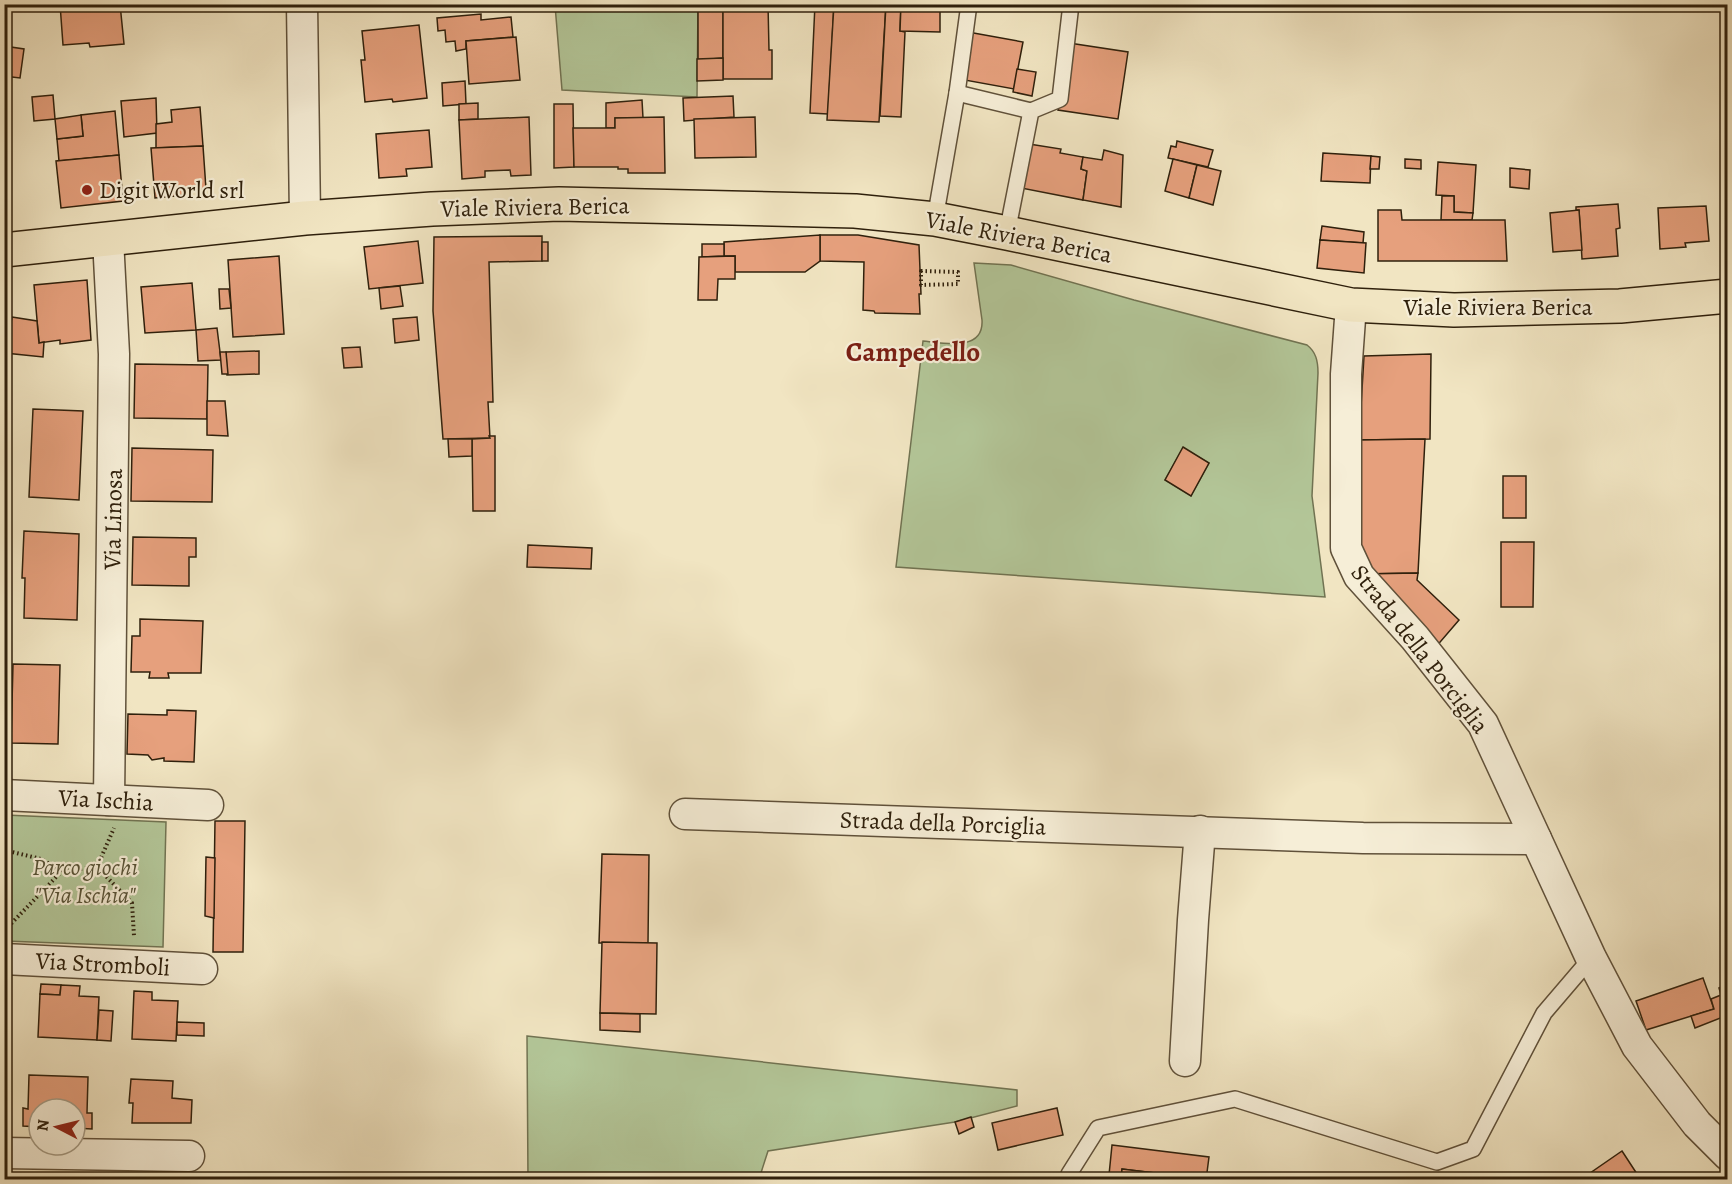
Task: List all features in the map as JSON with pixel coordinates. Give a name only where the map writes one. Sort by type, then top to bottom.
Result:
[{"type":"main road","name":"Viale Riviera Berica","points":[[4,250],[305,218],[432,209],[559,204],[855,211],[935,219],[1351,305],[1454,310],[1620,306],[1728,296]]},
{"type":"street","points":[[302,4],[305,218]]},
{"type":"street","name":"Via Linosa","points":[[108,239],[114,354],[115,800]]},
{"type":"street","name":"Strada della Porciglia","points":[[1351,305],[1346,374],[1346,548],[1359,576],[1415,638],[1483,724],[1591,958],[1637,1046],[1698,1124],[1728,1155]]},
{"type":"street","name":"Via Ischia","points":[[4,795],[208,805]]},
{"type":"street","name":"Strada della Porciglia","points":[[685,814],[1364,838],[1536,839]]},
{"type":"street","points":[[1185,1061],[1200,831]]},
{"type":"street","points":[[4,981],[5,959]]},
{"type":"street","name":"Via Stromboli","points":[[5,959],[202,969]]},
{"type":"street","points":[[4,1153],[189,1156]]},
{"type":"lane","points":[[935,219],[957,93],[969,4]]},
{"type":"lane","points":[[957,93],[1031,111],[1060,99],[1071,4]]},
{"type":"lane","points":[[1007,233],[1031,111]]},
{"type":"lane","points":[[1069,1174],[1098,1128],[1234,1099],[1437,1162],[1473,1149],[1544,1013],[1591,958]]},
{"type":"path","points":[[921,271],[958,272],[958,284],[921,285],[921,271]]},
{"type":"path","points":[[97,867],[117,820],[115,800]]},
{"type":"path","points":[[4,850],[41,859],[62,871],[97,867]]},
{"type":"path","points":[[97,867],[132,903],[134,966]]},
{"type":"path","points":[[4,930],[62,871]]},
{"type":"green space","points":[[555,5],[698,5],[697,97],[562,90]]},
{"type":"green space","points":[[974,263],[1011,265],[1307,345],[1314,354],[1318,369],[1312,496],[1325,597],[896,567],[923,341],[951,344],[970,341],[977,337],[981,330],[982,320]],"holes":[[[1183,448],[1209,463],[1191,496],[1165,480]]]},
{"type":"green space","name":"Parco giochi \"Via Ischia\"","points":[[5,815],[166,822],[163,947],[5,941]]},
{"type":"green space","points":[[527,1036],[1017,1090],[1017,1106],[955,1122],[768,1151],[759,1179],[528,1179]]},
{"type":"building","points":[[60,4],[120,4],[124,44],[90,47],[89,43],[63,45]]},
{"type":"building","points":[[698,4],[723,4],[723,58],[698,60]]},
{"type":"building","points":[[723,4],[768,4],[772,79],[723,79]]},
{"type":"building","points":[[815,4],[834,4],[828,114],[810,113]]},
{"type":"building","points":[[834,4],[886,4],[879,122],[827,120]]},
{"type":"building","points":[[886,4],[901,4],[900,31],[905,32],[901,117],[880,116]]},
{"type":"building","points":[[901,4],[940,4],[940,32],[900,31]]},
{"type":"building","points":[[481,14],[481,20],[511,17],[513,37],[466,41],[466,49],[456,51],[455,41],[446,42],[445,30],[438,31],[437,18]]},
{"type":"building","points":[[419,25],[427,98],[393,102],[392,99],[365,102],[361,60],[365,60],[362,31]]},
{"type":"building","points":[[968,32],[1023,42],[1014,89],[959,79]]},
{"type":"building","points":[[516,37],[520,80],[469,84],[466,41]]},
{"type":"building","points":[[1069,43],[1128,52],[1118,119],[1058,110]]},
{"type":"building","points":[[4,46],[24,49],[20,78],[4,76]]},
{"type":"building","points":[[723,58],[723,80],[697,81],[697,59]]},
{"type":"building","points":[[1017,69],[1036,72],[1032,96],[1013,92]]},
{"type":"building","points":[[465,81],[466,104],[443,106],[442,83]]},
{"type":"building","points":[[53,95],[55,119],[34,121],[32,97]]},
{"type":"building","points":[[733,96],[734,117],[684,121],[683,98]]},
{"type":"building","points":[[156,98],[157,133],[124,137],[121,101]]},
{"type":"building","points":[[642,100],[643,118],[615,118],[615,128],[606,128],[606,103]]},
{"type":"building","points":[[478,103],[478,119],[459,120],[459,104]]},
{"type":"building","points":[[554,104],[573,104],[574,167],[554,168]]},
{"type":"building","points":[[200,107],[203,146],[156,148],[156,124],[172,122],[171,110]]},
{"type":"building","points":[[115,111],[119,155],[59,161],[57,139],[83,136],[81,115]]},
{"type":"building","points":[[81,115],[83,136],[57,139],[55,119]]},
{"type":"building","points":[[529,117],[531,175],[511,176],[510,170],[485,171],[485,177],[462,179],[459,120]]},
{"type":"building","points":[[664,117],[665,173],[628,173],[628,169],[618,169],[618,167],[574,167],[573,128],[615,128],[615,118]]},
{"type":"building","points":[[755,117],[756,157],[695,158],[694,119]]},
{"type":"building","points":[[429,130],[432,167],[406,169],[407,176],[379,178],[376,134]]},
{"type":"building","points":[[1177,141],[1213,150],[1208,167],[1168,158],[1171,146],[1176,147]]},
{"type":"building","points":[[1029,144],[1061,149],[1060,153],[1083,157],[1081,169],[1087,171],[1083,200],[1021,188]]},
{"type":"building","points":[[203,146],[206,189],[184,191],[185,195],[155,198],[151,148]]},
{"type":"building","points":[[1104,150],[1123,155],[1121,207],[1083,200],[1087,171],[1081,169],[1083,157],[1102,160]]},
{"type":"building","points":[[1323,153],[1371,156],[1370,183],[1321,181]]},
{"type":"building","points":[[119,155],[123,201],[61,208],[56,161]]},
{"type":"building","points":[[1371,156],[1380,157],[1379,169],[1370,169]]},
{"type":"building","points":[[1173,159],[1197,165],[1189,198],[1165,191]]},
{"type":"building","points":[[1405,159],[1421,160],[1421,169],[1405,168]]},
{"type":"building","points":[[1438,162],[1476,165],[1473,213],[1454,212],[1454,196],[1436,195]]},
{"type":"building","points":[[1197,165],[1221,171],[1213,205],[1189,198]]},
{"type":"building","points":[[1510,168],[1530,170],[1529,189],[1510,187]]},
{"type":"building","points":[[1442,196],[1454,196],[1454,212],[1473,213],[1472,220],[1441,220]]},
{"type":"building","points":[[1618,204],[1620,228],[1616,229],[1618,256],[1582,259],[1579,210],[1576,210],[1576,207]]},
{"type":"building","points":[[1706,206],[1709,241],[1685,243],[1686,247],[1660,249],[1658,208]]},
{"type":"building","points":[[1378,210],[1401,210],[1402,220],[1505,220],[1507,261],[1378,261]]},
{"type":"building","points":[[1579,210],[1582,250],[1553,252],[1550,213]]},
{"type":"building","points":[[1322,226],[1364,232],[1363,243],[1320,240]]},
{"type":"building","points":[[820,235],[858,235],[919,245],[920,314],[875,313],[863,310],[864,262],[820,261]]},
{"type":"building","points":[[820,235],[820,261],[805,272],[735,272],[735,256],[724,256],[724,242]]},
{"type":"building","points":[[542,236],[542,261],[489,262],[493,402],[488,402],[490,438],[443,439],[433,311],[434,237]]},
{"type":"building","points":[[1320,240],[1366,243],[1364,273],[1317,268]]},
{"type":"building","points":[[418,241],[423,283],[369,289],[364,247]]},
{"type":"building","points":[[542,242],[548,242],[548,261],[542,261]]},
{"type":"building","points":[[702,244],[724,244],[724,256],[702,257]]},
{"type":"building","points":[[279,256],[284,334],[233,337],[228,260]]},
{"type":"building","points":[[735,256],[735,279],[718,279],[717,300],[698,300],[699,257]]},
{"type":"building","points":[[87,280],[91,340],[60,344],[60,340],[39,343],[34,285]]},
{"type":"building","points":[[192,283],[196,330],[145,333],[141,287]]},
{"type":"building","points":[[400,286],[403,306],[381,309],[379,288]]},
{"type":"building","points":[[219,289],[229,289],[231,308],[220,309]]},
{"type":"building","points":[[12,317],[37,321],[39,343],[44,342],[43,357],[5,353]]},
{"type":"building","points":[[417,317],[419,340],[395,343],[393,319]]},
{"type":"building","points":[[217,328],[221,360],[198,361],[196,330]]},
{"type":"building","points":[[360,347],[362,367],[344,368],[342,348]]},
{"type":"building","points":[[259,351],[259,374],[227,375],[226,352]]},
{"type":"building","points":[[220,352],[226,352],[228,374],[222,374]]},
{"type":"building","points":[[1431,354],[1430,439],[1359,440],[1364,356]]},
{"type":"building","points":[[135,364],[208,365],[207,419],[134,418]]},
{"type":"building","points":[[207,401],[225,401],[228,436],[207,435]]},
{"type":"building","points":[[33,409],[83,411],[79,500],[29,497]]},
{"type":"building","points":[[489,436],[495,436],[495,511],[473,511],[472,439],[490,438]]},
{"type":"building","points":[[448,439],[472,439],[472,456],[449,457]]},
{"type":"building","points":[[1425,439],[1418,573],[1361,574],[1359,440]]},
{"type":"building","points":[[1183,447],[1209,463],[1191,496],[1165,480]]},
{"type":"building","points":[[132,448],[213,450],[212,502],[131,501]]},
{"type":"building","points":[[1503,476],[1526,476],[1526,518],[1503,518]]},
{"type":"building","points":[[24,531],[79,534],[77,620],[24,618],[25,578],[22,578]]},
{"type":"building","points":[[133,537],[196,538],[196,557],[189,557],[189,586],[132,585]]},
{"type":"building","points":[[1501,542],[1534,542],[1533,607],[1501,607]]},
{"type":"building","points":[[528,545],[592,548],[591,569],[527,567]]},
{"type":"building","points":[[1418,573],[1417,580],[1459,620],[1435,648],[1361,574]]},
{"type":"building","points":[[140,619],[203,621],[201,673],[168,673],[169,678],[149,678],[150,672],[131,672],[132,636],[140,636]]},
{"type":"building","points":[[13,664],[60,665],[58,744],[11,743]]},
{"type":"building","points":[[167,710],[196,711],[194,762],[164,761],[164,758],[152,760],[148,755],[127,754],[128,714],[167,715]]},
{"type":"building","points":[[215,821],[245,821],[243,952],[213,952]]},
{"type":"building","points":[[602,854],[649,855],[648,943],[599,943]]},
{"type":"building","points":[[206,857],[215,858],[214,918],[205,916]]},
{"type":"building","points":[[602,942],[657,943],[656,1014],[600,1013]]},
{"type":"building","points":[[1703,978],[1714,1009],[1646,1030],[1636,1001]]},
{"type":"building","points":[[41,984],[61,985],[60,995],[40,994]]},
{"type":"building","points":[[1728,984],[1728,1015],[1695,1028],[1691,1016],[1714,1009],[1711,999],[1721,995],[1719,988]]},
{"type":"building","points":[[61,985],[80,986],[79,996],[99,997],[97,1040],[38,1037],[40,994],[60,995]]},
{"type":"building","points":[[134,991],[152,992],[152,1000],[178,1001],[176,1041],[132,1039]]},
{"type":"building","points":[[99,1010],[113,1011],[111,1041],[97,1040]]},
{"type":"building","points":[[600,1013],[640,1014],[640,1032],[600,1030]]},
{"type":"building","points":[[177,1022],[204,1023],[204,1036],[177,1035]]},
{"type":"building","points":[[29,1075],[88,1077],[87,1113],[87,1097],[28,1097]]},
{"type":"building","points":[[131,1079],[173,1081],[172,1098],[192,1100],[191,1123],[132,1123],[133,1103],[129,1103]]},
{"type":"building","points":[[23,1108],[27,1109],[27,1126],[23,1126]]},
{"type":"building","points":[[1057,1108],[1063,1135],[998,1150],[992,1123]]},
{"type":"building","points":[[87,1113],[92,1113],[92,1129],[87,1129]]},
{"type":"building","points":[[971,1117],[974,1127],[959,1134],[955,1122]]},
{"type":"building","points":[[1112,1145],[1209,1157],[1206,1180],[1188,1180],[1188,1177],[1122,1169],[1121,1177],[1109,1175]]},
{"type":"building","points":[[1622,1151],[1641,1180],[1580,1180]]},
{"type":"building","points":[[1122,1169],[1188,1177],[1188,1180],[1121,1180]]},
{"type":"place","name":"Digit World srl","points":[[87,190]]},
{"type":"district","name":"Campedello","points":[[913,352]]}]
